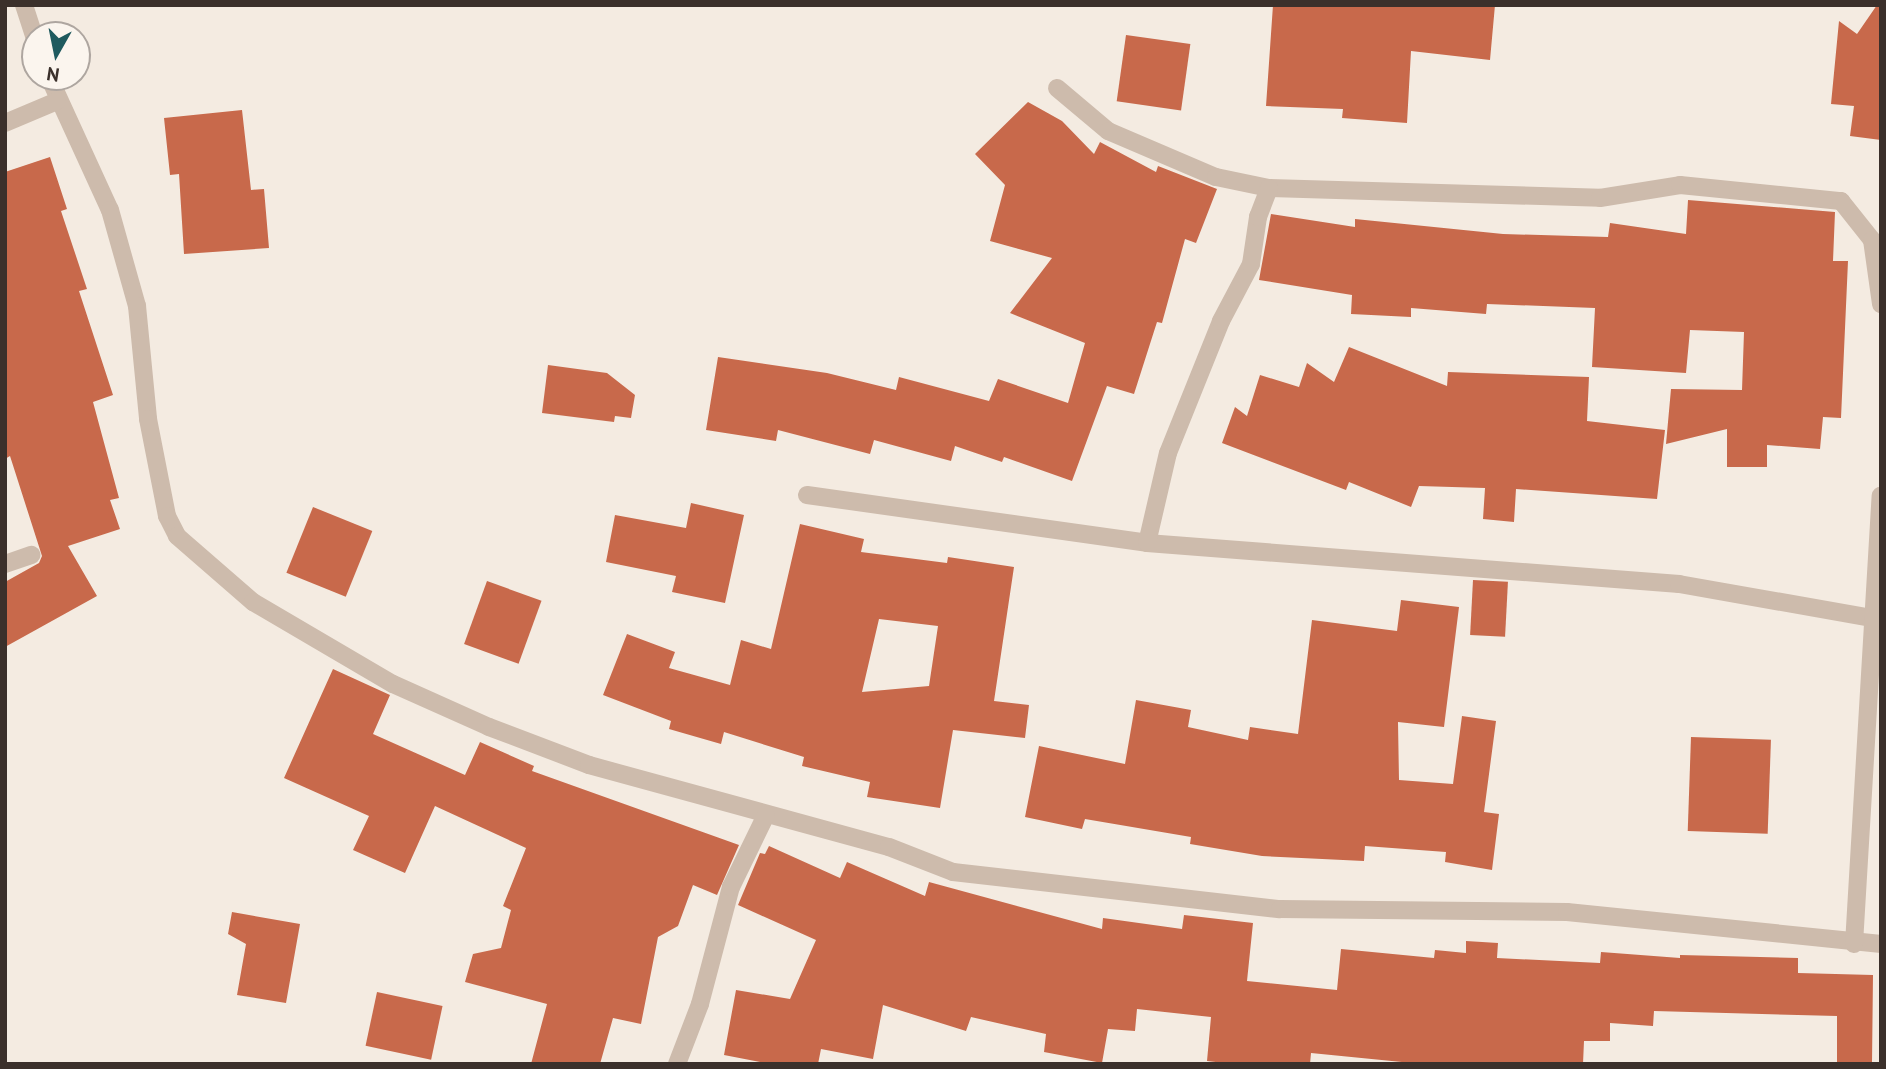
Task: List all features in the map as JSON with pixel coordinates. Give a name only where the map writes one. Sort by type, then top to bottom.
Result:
[{"type":"street","points":[[1057,88],[1108,131],[1216,177],[1269,188],[1600,198],[1680,185],[1841,201],[1872,240],[1881,304]]},
{"type":"street","points":[[54,91],[110,210],[137,306],[148,419],[167,516],[177,536],[253,602],[393,684],[489,727],[589,765],[889,847],[953,872],[1280,909],[1567,912],[1854,944],[1881,944]]},
{"type":"street","points":[[5,123],[57,101]]},
{"type":"street","points":[[1147,543],[1168,453],[1220,321],[1251,264],[1258,217],[1269,188]]},
{"type":"street","points":[[807,495],[1147,543],[1679,584],[1874,623]]},
{"type":"street","points":[[1854,944],[1881,496]]},
{"type":"street","points":[[5,564],[32,555]]},
{"type":"street","points":[[677,1064],[700,1004],[731,887],[766,815]]},
{"type":"building","points":[[1273,5],[1495,5],[1490,60],[1411,51],[1407,123],[1342,118],[1343,109],[1266,106]]},
{"type":"building","points":[[1877,5],[1881,5],[1881,140],[1850,136],[1854,106],[1831,104],[1839,21],[1857,34]]},
{"type":"building","points":[[1126,35],[1190,44],[1181,110],[1117,101]]},
{"type":"building","points":[[1028,102],[1062,121],[1094,154],[1100,142],[1156,172],[1158,166],[1217,189],[1196,243],[1185,239],[1162,323],[1157,322],[1134,394],[1107,386],[1072,481],[1004,457],[1002,462],[955,446],[951,461],[874,440],[870,454],[778,430],[776,441],[706,430],[718,357],[827,373],[896,390],[899,377],[989,401],[998,379],[1068,403],[1085,343],[1010,313],[1052,258],[990,241],[1005,185],[975,154]]},
{"type":"building","points":[[242,110],[251,190],[264,189],[269,248],[184,254],[179,174],[170,175],[164,118]]},
{"type":"building","points":[[50,157],[67,209],[61,211],[87,289],[79,291],[113,395],[93,402],[119,498],[110,500],[120,529],[68,546],[97,596],[5,647],[5,582],[39,563],[42,556],[10,456],[5,459],[5,172]]},
{"type":"building","points":[[1688,200],[1835,212],[1833,261],[1848,261],[1841,418],[1823,417],[1820,449],[1767,445],[1767,467],[1727,467],[1727,429],[1666,444],[1671,389],[1742,390],[1744,332],[1690,330],[1686,373],[1592,367],[1595,308],[1487,304],[1486,314],[1411,308],[1411,317],[1351,314],[1352,295],[1259,280],[1271,214],[1355,227],[1355,219],[1503,234],[1608,237],[1610,223],[1686,234]]},
{"type":"building","points":[[1349,347],[1447,386],[1448,372],[1589,377],[1587,421],[1665,430],[1657,499],[1516,489],[1514,522],[1483,519],[1485,488],[1419,486],[1411,507],[1349,482],[1346,490],[1222,443],[1235,407],[1247,416],[1260,375],[1299,387],[1307,363],[1334,382]]},
{"type":"building","points":[[548,365],[607,373],[635,395],[631,418],[615,416],[614,422],[542,413]]},
{"type":"building","points":[[691,503],[744,515],[725,603],[672,592],[676,576],[606,562],[615,515],[686,528]]},
{"type":"building","points":[[313,507],[372,531],[346,597],[286,573]]},
{"type":"building","points":[[800,524],[864,539],[861,552],[947,563],[948,557],[1014,567],[994,701],[1029,705],[1025,738],[953,730],[940,808],[867,797],[870,782],[802,766],[804,757],[724,732],[721,744],[669,729],[671,721],[603,695],[627,634],[675,652],[669,668],[730,685],[741,640],[771,649]],"holes":[[[879,619],[938,626],[929,686],[862,692]]]},
{"type":"building","points":[[1473,580],[1508,582],[1505,637],[1470,635]]},
{"type":"building","points":[[487,581],[542,601],[519,664],[464,644]]},
{"type":"building","points":[[1401,600],[1459,607],[1444,727],[1398,722],[1399,780],[1453,784],[1462,716],[1496,721],[1484,812],[1499,814],[1492,870],[1445,862],[1446,852],[1365,846],[1364,861],[1262,856],[1190,844],[1191,837],[1085,819],[1082,829],[1025,817],[1039,746],[1125,764],[1136,700],[1191,710],[1188,727],[1248,740],[1250,727],[1298,734],[1312,620],[1397,631]]},
{"type":"building","points":[[333,669],[390,695],[373,734],[465,775],[480,742],[534,766],[532,771],[739,845],[717,895],[693,885],[678,926],[658,937],[641,1024],[613,1018],[600,1064],[531,1064],[547,1004],[465,982],[473,954],[501,948],[511,910],[503,906],[526,848],[435,806],[405,873],[353,850],[369,816],[284,778]]},
{"type":"building","points":[[1691,737],[1771,740],[1768,834],[1688,831]]},
{"type":"building","points":[[769,846],[840,878],[847,862],[925,896],[929,882],[1102,929],[1103,918],[1182,929],[1184,915],[1253,923],[1247,981],[1337,990],[1341,949],[1434,958],[1435,950],[1466,953],[1466,941],[1498,943],[1497,958],[1600,963],[1601,952],[1680,958],[1680,955],[1798,958],[1798,973],[1873,975],[1872,1064],[1837,1064],[1837,1016],[1654,1011],[1653,1026],[1610,1023],[1610,1041],[1584,1041],[1583,1064],[1422,1064],[1311,1053],[1310,1064],[1233,1064],[1207,1061],[1211,1017],[1137,1009],[1135,1031],[1108,1029],[1102,1063],[1044,1052],[1046,1034],[971,1017],[966,1031],[883,1005],[873,1059],[821,1049],[818,1064],[771,1064],[724,1055],[736,990],[790,999],[816,940],[738,905],[760,853],[765,854]]},
{"type":"building","points":[[232,912],[300,924],[286,1003],[237,995],[246,944],[228,934]]},
{"type":"building","points":[[377,992],[443,1006],[431,1060],[366,1046]]}]
